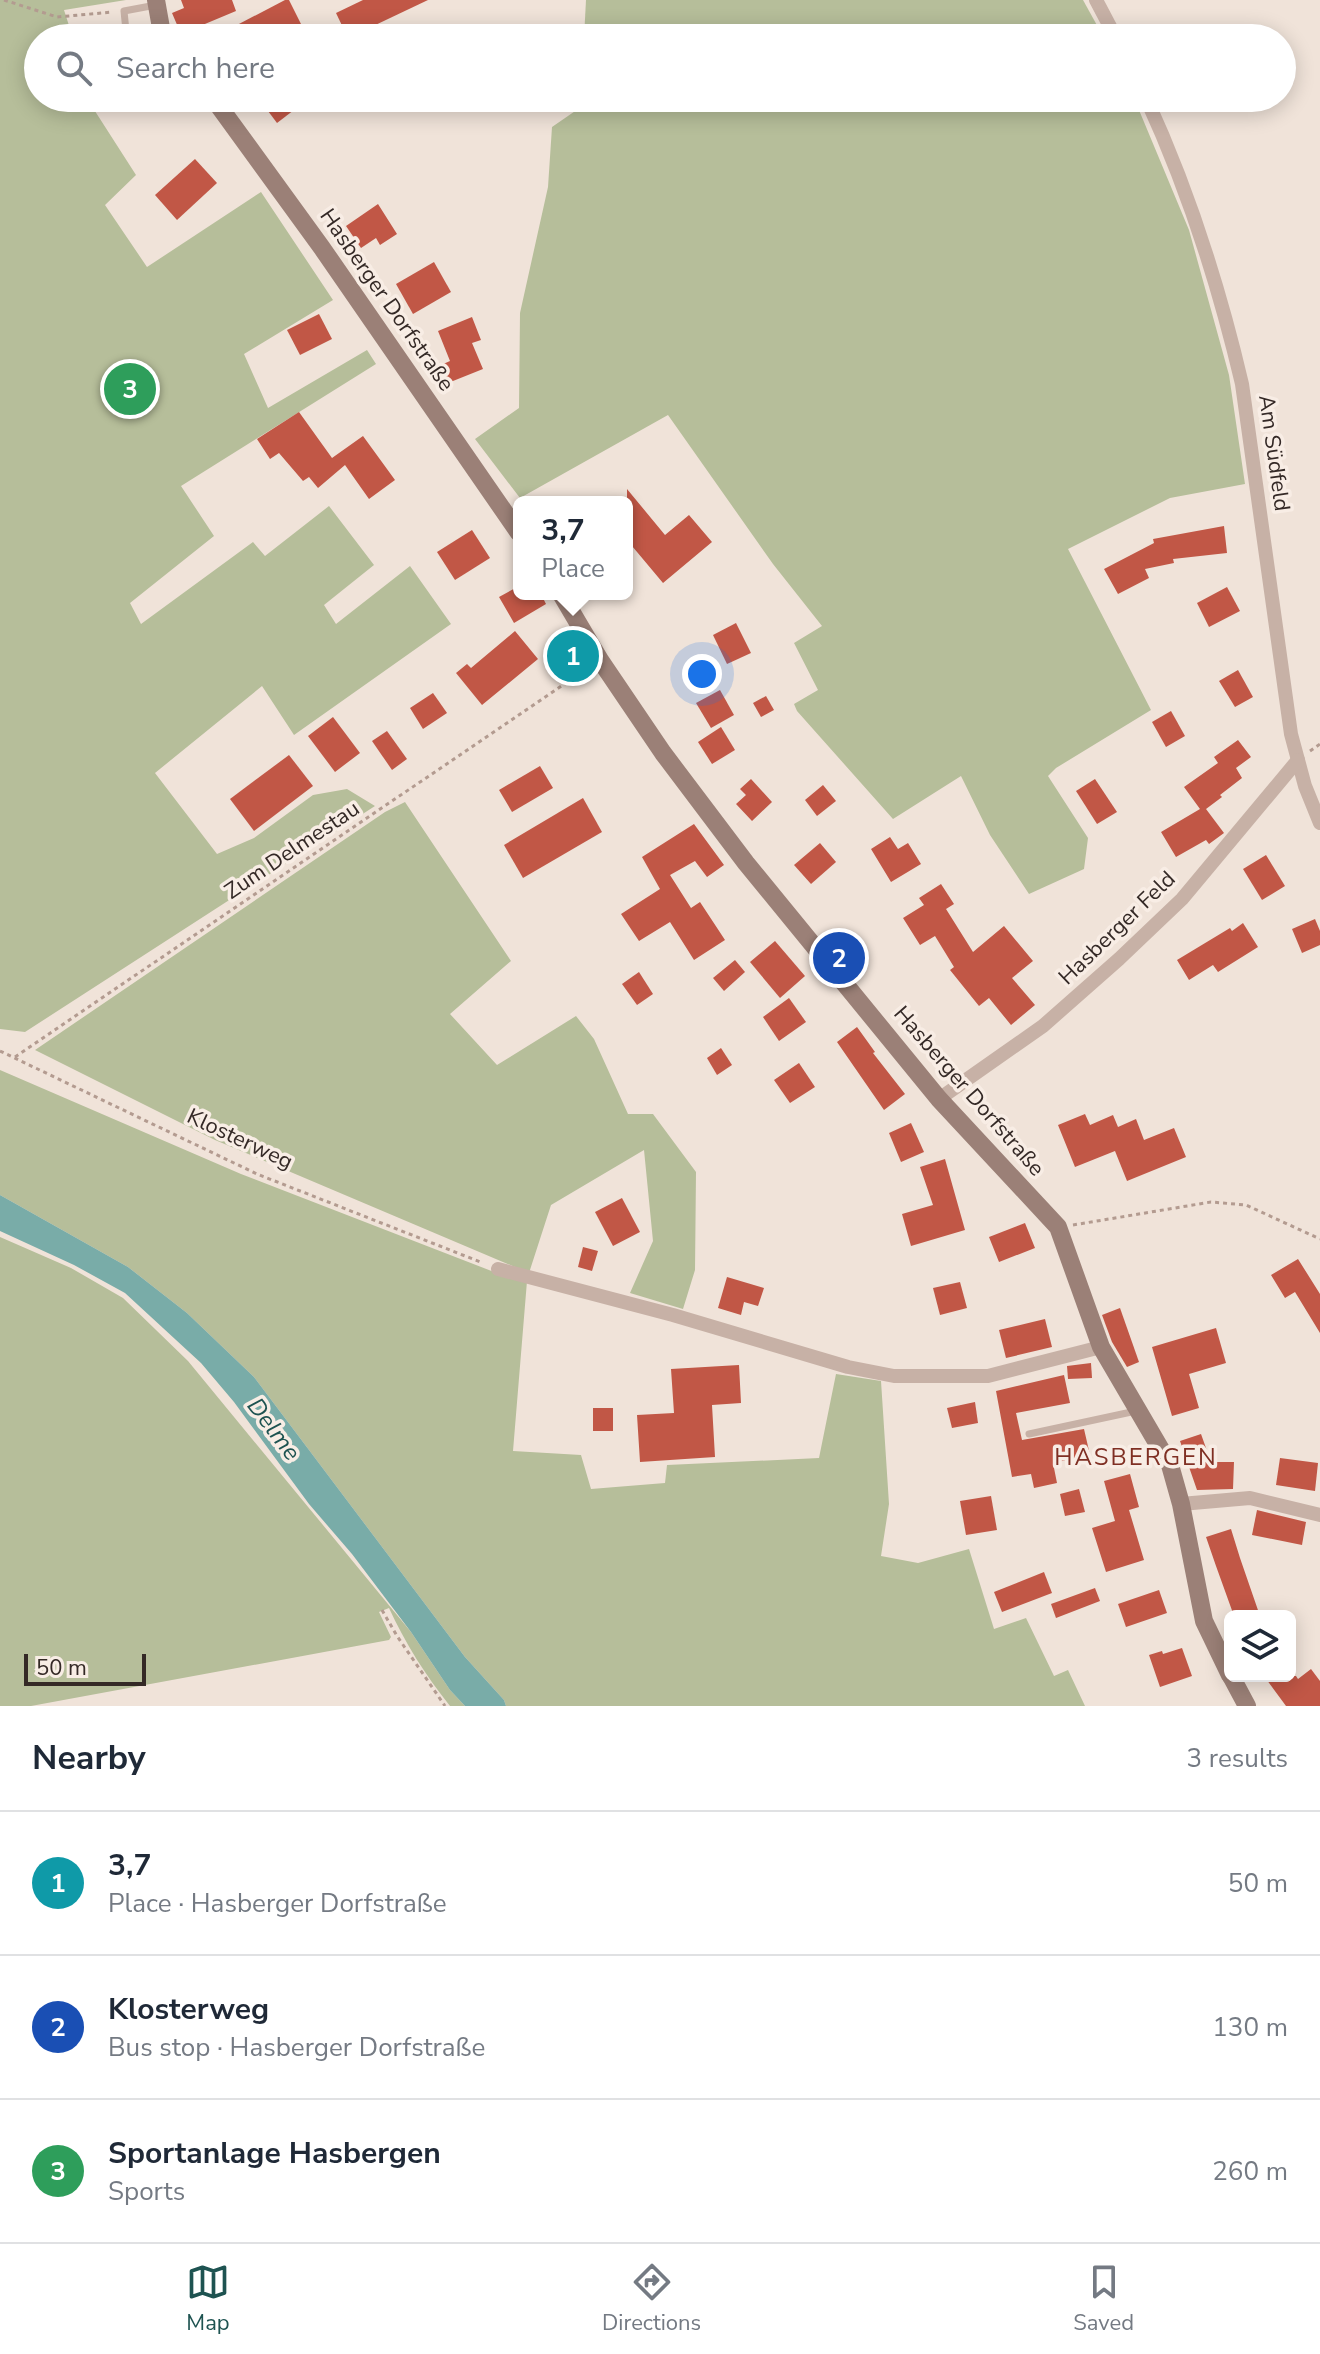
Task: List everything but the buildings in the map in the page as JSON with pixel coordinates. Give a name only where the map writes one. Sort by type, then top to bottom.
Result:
[{"type":"street","points":[[1096,0],[1109,24]]},
{"type":"street","points":[[156,3],[160,24]]},
{"type":"street","name":"Hasberger Dorfstraße","points":[[224,112],[322,248],[513,524]]},
{"type":"street","name":"Am Südfeld","points":[[1152,112],[1181,180],[1235,354],[1291,734],[1320,823]]},
{"type":"street","name":"Hasberger Dorfstraße","points":[[565,600],[600,660],[663,753],[746,863],[939,1099],[1058,1227],[1101,1347],[1170,1465],[1181,1504],[1204,1621],[1224,1663]]},
{"type":"street","name":"Hasberger Feld","points":[[939,1099],[1043,1026],[1119,959],[1182,899],[1298,760]]},
{"type":"street","points":[[498,1269],[673,1315],[848,1367],[894,1376],[988,1376],[1101,1347]]},
{"type":"street","points":[[1181,1504],[1250,1498],[1320,1515]]},
{"type":"street","name":"Hasberger Dorfstraße","points":[[1234,1682],[1247,1706]]},
{"type":"lane","points":[[125,24],[124,11],[156,3]]},
{"type":"lane","points":[[1029,1434],[1137,1411]]},
{"type":"path","points":[[4,0],[57,17],[124,11]]},
{"type":"path","name":"Zum Delmestau","points":[[15,1057],[600,660]]},
{"type":"path","points":[[0,1051],[15,1057]]},
{"type":"path","name":"Klosterweg","points":[[15,1057],[257,1174],[498,1269]]},
{"type":"path","points":[[1058,1227],[1211,1202],[1246,1205],[1320,1239]]},
{"type":"path","points":[[382,1610],[445,1706]]},
{"type":"green space","points":[[0,0],[126,0],[64,10],[68,24],[24,24],[24,112],[96,112],[136,175],[105,205],[147,267],[261,192],[333,300],[244,354],[268,408],[367,350],[376,364],[181,486],[214,536],[130,603],[141,624],[253,542],[265,556],[329,506],[374,565],[324,605],[336,624],[410,566],[451,624],[294,735],[262,686],[155,773],[217,854],[254,838],[313,795],[347,789],[375,806],[25,1032],[0,1029]]},
{"type":"green space","points":[[586,0],[1083,0],[1096,24],[585,24]]},
{"type":"green space","points":[[574,112],[1140,112],[1189,230],[1229,375],[1245,484],[1170,498],[1068,549],[1151,710],[1056,768],[1048,776],[1088,838],[1084,869],[1029,894],[990,835],[961,776],[893,819],[794,704],[818,690],[794,643],[822,626],[773,564],[668,415],[524,496],[518,496],[475,439],[519,408],[520,313],[548,187],[552,127]]},
{"type":"green space","points":[[405,802],[511,961],[450,1014],[497,1065],[576,1016],[594,1039],[628,1114],[653,1114],[696,1172],[695,1270],[683,1309],[630,1293],[653,1241],[644,1150],[551,1205],[529,1273],[215,1140],[35,1050],[385,812]]},
{"type":"green space","points":[[0,1070],[241,1174],[507,1277],[527,1281],[513,1451],[581,1455],[591,1489],[665,1483],[667,1465],[819,1458],[836,1374],[881,1381],[889,1504],[881,1556],[918,1563],[969,1549],[994,1629],[1026,1618],[1054,1676],[1068,1670],[1085,1706],[506,1706],[465,1657],[254,1377],[187,1313],[128,1267],[0,1195]]},
{"type":"green space","points":[[0,1237],[71,1268],[123,1298],[188,1361],[411,1632],[450,1690],[465,1706],[450,1706],[441,1695],[389,1608],[379,1612],[391,1637],[389,1640],[31,1706],[0,1706]]},
{"type":"water","name":"Delme","points":[[0,1195],[128,1267],[187,1313],[254,1377],[465,1657],[506,1706],[465,1706],[450,1690],[352,1554],[309,1504],[234,1402],[201,1363],[125,1293],[74,1265],[0,1231]]},
{"type":"place","name":"Sportanlage Hasbergen","points":[[130,389]]},
{"type":"place","name":"3,7","points":[[573,656]]},
{"type":"place","name":"Klosterweg","points":[[839,958]]},
{"type":"district","name":"HASBERGEN","points":[[1136,1457]]}]
